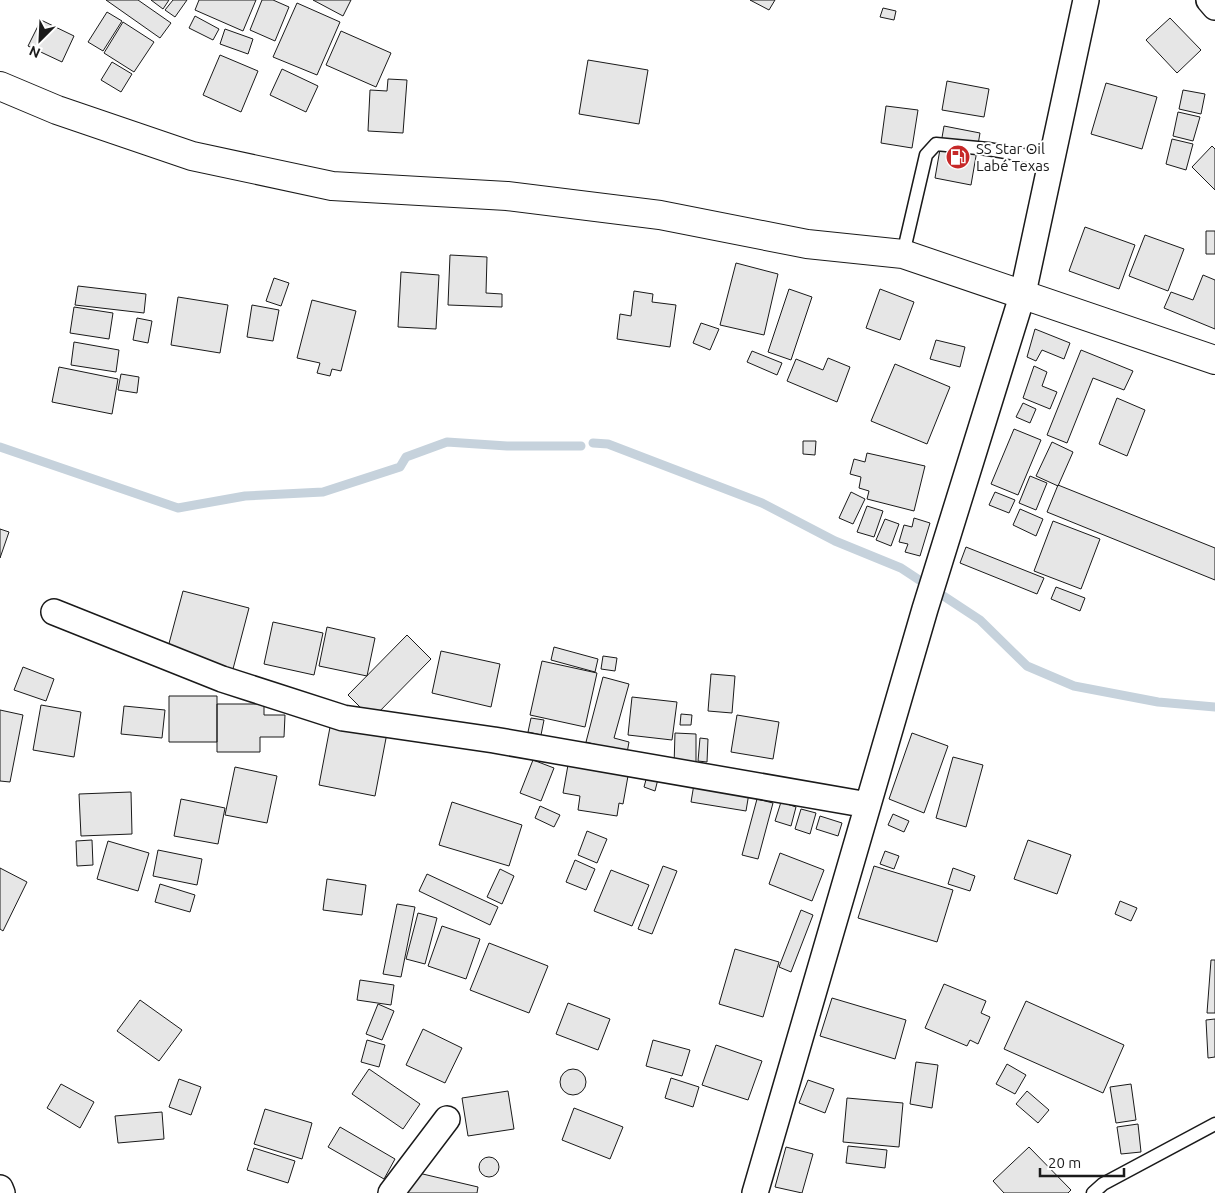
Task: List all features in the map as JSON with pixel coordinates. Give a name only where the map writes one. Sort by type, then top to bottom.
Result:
[{"type":"main road","points":[[0,86],[57,110],[192,156],[332,186],[507,196],[660,215],[807,244],[903,254],[1023,293],[1215,360]]},
{"type":"street","points":[[756,1193],[925,609],[1023,293],[1086,0]]},
{"type":"street","points":[[1209,0],[1215,7]]},
{"type":"street","points":[[54,612],[222,679],[343,718],[494,740],[868,805]]},
{"type":"street","points":[[391,1193],[447,1119]]},
{"type":"street","points":[[0,1188],[2,1193]]},
{"type":"lane","points":[[903,254],[926,155],[936,144],[988,149],[1052,160]]},
{"type":"lane","points":[[1093,1193],[1103,1184],[1215,1124]]},
{"type":"building","points":[[106,0],[138,0],[171,23],[160,38]]},
{"type":"building","points":[[151,0],[169,0],[163,9]]},
{"type":"building","points":[[173,0],[187,0],[175,17],[165,10]]},
{"type":"building","points":[[199,0],[256,0],[243,31],[195,10]]},
{"type":"building","points":[[262,0],[273,0],[289,7],[275,41],[250,30]]},
{"type":"building","points":[[313,0],[351,0],[343,16]]},
{"type":"building","points":[[750,0],[775,0],[769,10]]},
{"type":"building","points":[[297,3],[340,22],[317,75],[273,57]]},
{"type":"building","points":[[883,8],[896,11],[894,20],[880,17]]},
{"type":"building","points":[[107,12],[122,21],[103,51],[88,42]]},
{"type":"building","points":[[195,16],[219,29],[213,40],[189,28]]},
{"type":"building","points":[[1170,18],[1201,50],[1177,73],[1146,40]]},
{"type":"building","points":[[41,20],[74,36],[62,62],[28,46]]},
{"type":"building","points":[[123,22],[154,42],[134,72],[104,53]]},
{"type":"building","points":[[225,29],[253,39],[248,54],[220,44]]},
{"type":"building","points":[[341,31],[391,53],[376,87],[326,65]]},
{"type":"building","points":[[220,55],[258,71],[241,112],[203,95]]},
{"type":"building","points":[[588,60],[648,70],[639,124],[579,114]]},
{"type":"building","points":[[112,62],[132,74],[121,92],[101,80]]},
{"type":"building","points":[[282,69],[318,86],[306,112],[270,95]]},
{"type":"building","points":[[388,79],[407,80],[403,133],[368,131],[370,90],[387,91]]},
{"type":"building","points":[[947,81],[989,89],[984,117],[942,110]]},
{"type":"building","points":[[1106,83],[1157,97],[1142,149],[1091,134]]},
{"type":"building","points":[[1183,90],[1205,94],[1201,114],[1179,109]]},
{"type":"building","points":[[886,106],[918,110],[912,148],[881,143]]},
{"type":"building","points":[[1178,112],[1200,117],[1193,141],[1173,136]]},
{"type":"building","points":[[944,126],[980,133],[971,185],[935,178]]},
{"type":"building","points":[[1172,139],[1193,144],[1186,170],[1166,164]]},
{"type":"building","points":[[1212,146],[1215,149],[1215,190],[1192,167]]},
{"type":"building","points":[[1085,227],[1135,245],[1119,289],[1069,271]]},
{"type":"building","points":[[1206,231],[1215,231],[1215,254],[1206,254]]},
{"type":"building","points":[[1145,235],[1184,249],[1168,291],[1129,276]]},
{"type":"building","points":[[450,255],[487,257],[486,293],[502,294],[502,307],[448,305]]},
{"type":"building","points":[[736,263],[778,274],[764,335],[720,325]]},
{"type":"building","points":[[401,272],[439,275],[436,329],[398,327]]},
{"type":"building","points":[[1203,275],[1215,280],[1215,329],[1164,308],[1171,292],[1193,300]]},
{"type":"building","points":[[274,278],[289,283],[281,306],[266,301]]},
{"type":"building","points":[[78,286],[146,294],[144,313],[75,305]]},
{"type":"building","points":[[789,289],[812,297],[791,360],[768,352]]},
{"type":"building","points":[[880,289],[914,302],[900,340],[866,328]]},
{"type":"building","points":[[634,291],[653,294],[652,302],[676,305],[670,347],[617,339],[620,314],[631,316]]},
{"type":"building","points":[[178,297],[228,305],[220,353],[171,345]]},
{"type":"building","points":[[312,300],[356,311],[341,371],[332,369],[330,376],[317,373],[320,363],[297,358]]},
{"type":"building","points":[[252,305],[279,310],[273,341],[247,337]]},
{"type":"building","points":[[74,307],[113,313],[109,339],[70,333]]},
{"type":"building","points":[[137,318],[152,321],[148,343],[133,340]]},
{"type":"building","points":[[701,323],[719,329],[710,350],[693,343]]},
{"type":"building","points":[[1035,329],[1070,343],[1064,359],[1042,350],[1036,361],[1027,357]]},
{"type":"building","points":[[936,340],[965,347],[960,367],[930,359]]},
{"type":"building","points":[[74,342],[119,350],[116,372],[71,365]]},
{"type":"building","points":[[1081,350],[1133,371],[1124,390],[1093,378],[1067,443],[1047,435]]},
{"type":"building","points":[[752,351],[782,363],[777,375],[747,362]]},
{"type":"building","points":[[828,358],[850,367],[837,402],[787,381],[796,359],[823,370]]},
{"type":"building","points":[[895,364],[950,387],[927,444],[871,421]]},
{"type":"building","points":[[1034,366],[1047,372],[1042,386],[1057,392],[1050,409],[1023,398]]},
{"type":"building","points":[[59,367],[118,379],[112,414],[52,402]]},
{"type":"building","points":[[121,374],[139,377],[137,393],[118,390]]},
{"type":"building","points":[[1117,398],[1145,410],[1127,456],[1099,444]]},
{"type":"building","points":[[1023,403],[1036,409],[1030,423],[1016,417]]},
{"type":"building","points":[[1014,429],[1041,440],[1018,495],[991,484]]},
{"type":"building","points":[[803,441],[816,441],[815,455],[803,454]]},
{"type":"building","points":[[1052,442],[1073,452],[1058,486],[1036,476]]},
{"type":"building","points":[[867,453],[925,466],[914,511],[867,499],[869,491],[859,488],[861,477],[850,474],[854,459],[865,462]]},
{"type":"building","points":[[1030,476],[1047,483],[1036,510],[1019,503]]},
{"type":"building","points":[[1058,485],[1215,548],[1215,580],[1047,512]]},
{"type":"building","points":[[851,492],[865,499],[853,524],[839,518]]},
{"type":"building","points":[[995,492],[1015,500],[1009,513],[989,505]]},
{"type":"building","points":[[867,506],[883,511],[874,537],[857,532]]},
{"type":"building","points":[[1020,509],[1043,519],[1036,536],[1013,525]]},
{"type":"building","points":[[914,518],[930,523],[920,556],[905,552],[908,544],[899,542],[904,525],[912,527]]},
{"type":"building","points":[[885,519],[899,524],[891,546],[876,540]]},
{"type":"building","points":[[1053,521],[1100,539],[1081,589],[1034,571]]},
{"type":"building","points":[[0,529],[9,532],[0,558]]},
{"type":"building","points":[[966,547],[1044,578],[1037,594],[960,563]]},
{"type":"building","points":[[1056,587],[1085,598],[1080,611],[1051,599]]},
{"type":"building","points":[[183,591],[249,608],[233,669],[167,651]]},
{"type":"building","points":[[273,622],[323,633],[314,675],[264,664]]},
{"type":"building","points":[[327,627],[375,638],[367,676],[319,666]]},
{"type":"building","points":[[407,635],[431,659],[372,719],[348,695]]},
{"type":"building","points":[[554,647],[598,659],[595,672],[551,660]]},
{"type":"building","points":[[441,651],[500,664],[491,707],[432,693]]},
{"type":"building","points":[[603,656],[617,658],[615,671],[601,669]]},
{"type":"building","points":[[542,661],[597,673],[585,727],[530,715]]},
{"type":"building","points":[[23,667],[54,679],[46,701],[14,690]]},
{"type":"building","points":[[711,674],[735,676],[732,713],[708,711]]},
{"type":"building","points":[[603,677],[629,684],[614,738],[629,742],[627,753],[586,742]]},
{"type":"building","points":[[169,696],[217,696],[217,742],[169,742]]},
{"type":"building","points":[[632,697],[677,702],[672,740],[628,735]]},
{"type":"building","points":[[217,704],[264,704],[264,715],[285,715],[284,737],[260,737],[260,752],[217,752]]},
{"type":"building","points":[[41,705],[81,712],[74,757],[33,750]]},
{"type":"building","points":[[124,706],[165,710],[162,738],[121,734]]},
{"type":"building","points":[[0,710],[23,715],[10,782],[0,781]]},
{"type":"building","points":[[681,714],[692,715],[691,725],[680,725]]},
{"type":"building","points":[[737,715],[779,722],[773,759],[731,752]]},
{"type":"building","points":[[531,718],[544,720],[541,735],[528,732]]},
{"type":"building","points":[[331,722],[387,733],[375,796],[319,785]]},
{"type":"building","points":[[675,733],[696,734],[696,767],[674,766]]},
{"type":"building","points":[[912,733],[948,746],[924,813],[889,799]]},
{"type":"building","points":[[700,738],[708,739],[707,762],[698,761]]},
{"type":"building","points":[[953,757],[983,765],[966,827],[936,818]]},
{"type":"building","points":[[533,760],[554,768],[541,801],[520,793]]},
{"type":"building","points":[[568,765],[628,776],[623,804],[619,803],[617,816],[578,810],[580,796],[563,793]]},
{"type":"building","points":[[235,767],[277,776],[267,823],[225,815]]},
{"type":"building","points":[[647,776],[658,779],[655,791],[644,787]]},
{"type":"building","points":[[694,784],[749,793],[746,811],[691,802]]},
{"type":"building","points":[[131,792],[132,834],[81,836],[79,794]]},
{"type":"building","points":[[181,799],[225,808],[218,844],[174,836]]},
{"type":"building","points":[[757,799],[773,803],[758,859],[742,855]]},
{"type":"building","points":[[452,802],[522,825],[509,866],[439,845]]},
{"type":"building","points":[[781,802],[796,807],[791,826],[775,821]]},
{"type":"building","points":[[540,806],[560,815],[554,827],[535,818]]},
{"type":"building","points":[[801,809],[816,813],[810,834],[795,829]]},
{"type":"building","points":[[893,814],[909,821],[904,832],[888,825]]},
{"type":"building","points":[[820,816],[842,823],[838,836],[816,829]]},
{"type":"building","points":[[587,831],[607,839],[597,863],[578,855]]},
{"type":"building","points":[[92,840],[93,865],[77,866],[76,841]]},
{"type":"building","points":[[1028,840],[1071,855],[1057,894],[1014,879]]},
{"type":"building","points":[[108,841],[149,853],[138,891],[97,879]]},
{"type":"building","points":[[158,850],[202,859],[197,885],[153,876]]},
{"type":"building","points":[[885,851],[899,856],[894,869],[880,864]]},
{"type":"building","points":[[780,853],[824,870],[812,901],[769,884]]},
{"type":"building","points":[[575,860],[595,869],[586,890],[566,882]]},
{"type":"building","points":[[663,866],[677,871],[652,934],[638,929]]},
{"type":"building","points":[[874,866],[953,890],[937,942],[858,918]]},
{"type":"building","points":[[0,868],[27,882],[3,931],[0,929]]},
{"type":"building","points":[[953,868],[975,876],[970,891],[948,884]]},
{"type":"building","points":[[500,869],[514,876],[502,904],[487,897]]},
{"type":"building","points":[[611,870],[649,885],[632,926],[594,911]]},
{"type":"building","points":[[427,874],[498,907],[490,925],[419,891]]},
{"type":"building","points":[[327,879],[366,885],[362,915],[323,910]]},
{"type":"building","points":[[160,884],[195,895],[190,912],[155,902]]},
{"type":"building","points":[[1120,901],[1137,908],[1131,921],[1115,914]]},
{"type":"building","points":[[397,904],[415,907],[401,977],[383,974]]},
{"type":"building","points":[[801,910],[813,915],[791,972],[779,967]]},
{"type":"building","points":[[418,913],[437,918],[425,964],[406,959]]},
{"type":"building","points":[[442,926],[480,939],[466,979],[428,966]]},
{"type":"building","points":[[489,943],[548,966],[529,1013],[470,990]]},
{"type":"building","points":[[735,949],[779,962],[763,1017],[719,1004]]},
{"type":"building","points":[[1211,960],[1215,960],[1215,1013],[1207,1013]]},
{"type":"building","points":[[360,980],[394,985],[391,1005],[357,1000]]},
{"type":"building","points":[[944,984],[986,1001],[981,1013],[990,1017],[978,1044],[970,1040],[967,1046],[925,1028]]},
{"type":"building","points":[[832,998],[906,1020],[895,1059],[820,1036]]},
{"type":"building","points":[[140,1000],[182,1030],[159,1061],[117,1031]]},
{"type":"building","points":[[1026,1001],[1124,1045],[1103,1093],[1004,1049]]},
{"type":"building","points":[[568,1003],[610,1019],[598,1050],[556,1034]]},
{"type":"building","points":[[378,1004],[394,1011],[382,1040],[366,1034]]},
{"type":"building","points":[[1215,1019],[1215,1057],[1208,1058],[1206,1020]]},
{"type":"building","points":[[423,1029],[462,1048],[445,1083],[406,1065]]},
{"type":"building","points":[[367,1040],[385,1045],[379,1067],[361,1062]]},
{"type":"building","points":[[653,1040],[690,1050],[682,1076],[646,1066]]},
{"type":"building","points":[[716,1045],[762,1061],[748,1100],[702,1085]]},
{"type":"building","points":[[916,1062],[938,1065],[932,1108],[910,1104]]},
{"type":"building","points":[[1007,1064],[1026,1075],[1015,1094],[996,1084]]},
{"type":"building","points":[[369,1069],[420,1104],[403,1129],[352,1094]]},
{"type":"building","points":[[573,1069],[582,1073],[586,1082],[582,1091],[573,1095],[564,1091],[560,1082],[564,1073]]},
{"type":"building","points":[[671,1078],[699,1087],[693,1107],[665,1098]]},
{"type":"building","points":[[179,1079],[201,1087],[191,1115],[169,1107]]},
{"type":"building","points":[[808,1080],[834,1089],[825,1113],[799,1103]]},
{"type":"building","points":[[61,1084],[94,1102],[80,1128],[47,1108]]},
{"type":"building","points":[[1131,1084],[1136,1120],[1116,1123],[1110,1087]]},
{"type":"building","points":[[508,1091],[514,1129],[468,1136],[462,1098]]},
{"type":"building","points":[[1027,1091],[1049,1110],[1038,1123],[1016,1104]]},
{"type":"building","points":[[847,1098],[903,1103],[899,1147],[843,1142]]},
{"type":"building","points":[[574,1108],[623,1127],[610,1159],[562,1140]]},
{"type":"building","points":[[265,1109],[312,1123],[302,1159],[254,1144]]},
{"type":"building","points":[[162,1112],[164,1139],[118,1143],[115,1116]]},
{"type":"building","points":[[1138,1124],[1141,1152],[1121,1154],[1117,1127]]},
{"type":"building","points":[[340,1127],[395,1159],[384,1179],[328,1147]]},
{"type":"building","points":[[848,1146],[887,1150],[885,1168],[846,1163]]},
{"type":"building","points":[[786,1147],[813,1154],[802,1193],[775,1187]]},
{"type":"building","points":[[1029,1147],[1071,1190],[1068,1193],[1004,1193],[993,1181]]},
{"type":"building","points":[[254,1148],[295,1161],[288,1183],[247,1170]]},
{"type":"building","points":[[489,1157],[496,1160],[499,1167],[496,1174],[489,1177],[482,1174],[479,1167],[482,1160]]},
{"type":"building","points":[[410,1171],[478,1187],[477,1193],[405,1193]]},
{"type":"waterway","points":[[0,447],[178,508],[245,496],[323,492],[400,467],[406,457],[447,442],[507,446],[581,446]]},
{"type":"waterway","points":[[593,443],[608,444],[762,503],[835,541],[901,568],[980,620],[1027,666],[1074,686],[1158,702],[1215,707]]},
{"type":"place","name":"SS Star Oil Labé Texas","points":[[958,157]]}]
